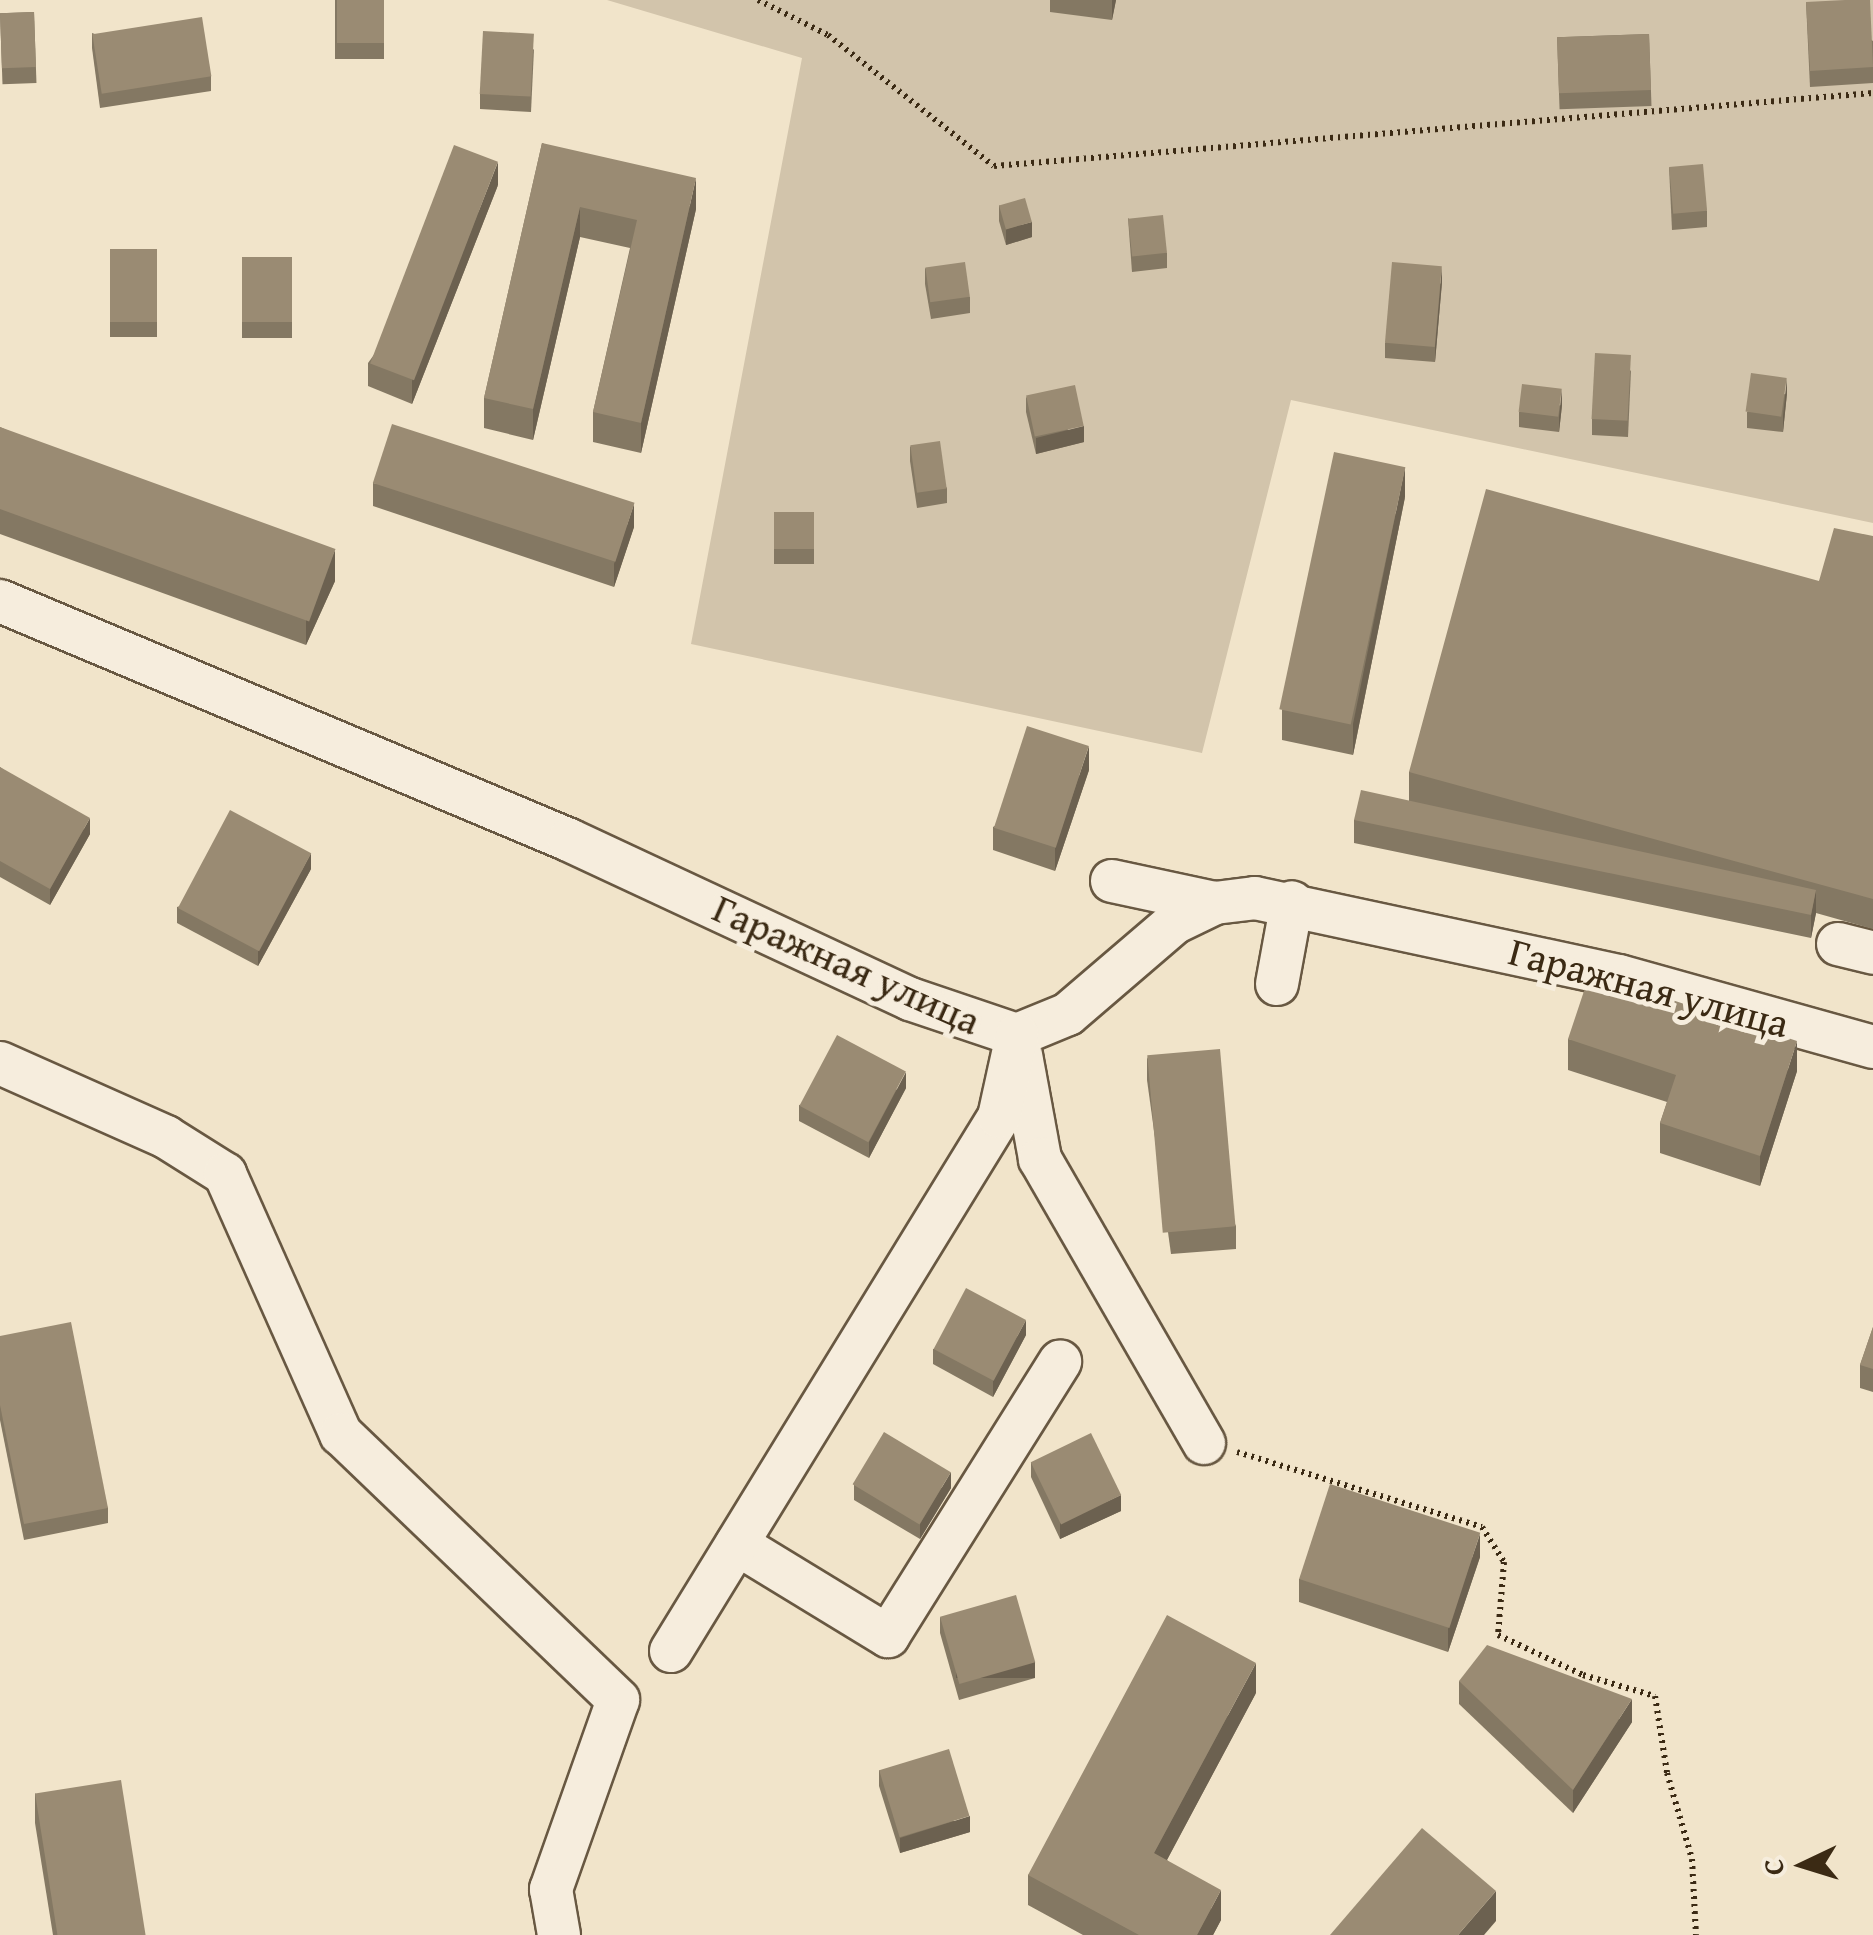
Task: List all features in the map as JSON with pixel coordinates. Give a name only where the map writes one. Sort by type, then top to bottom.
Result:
[{"type":"street","name":"Гаражная улица","points":[[0,601],[569,840],[910,999],[1017,1035],[1079,1016],[1126,958],[1174,923],[1215,904],[1287,894],[1619,976],[1873,1047]]},
{"type":"street","points":[[1112,881],[1215,904]]},
{"type":"street","points":[[1277,984],[1287,894]]},
{"type":"street","points":[[1017,1035],[1040,1159],[1204,1443]]},
{"type":"street","points":[[670,1652],[1000,1117],[1017,1035]]},
{"type":"street","points":[[0,1063],[166,1137],[225,1174],[341,1434],[618,1700],[551,1889],[559,1935]]},
{"type":"street","points":[[736,1544],[888,1636],[1060,1362]]},
{"type":"path","points":[[758,0],[828,35],[994,166],[1873,94]]},
{"type":"path","points":[[1204,1443],[1482,1527],[1504,1562],[1498,1636],[1583,1675],[1654,1696],[1667,1773],[1692,1859],[1696,1935]]},
{"type":"shaded area","points":[[607,0],[1873,0],[1873,523],[1291,400],[1202,753],[691,644],[802,58]]},
{"type":"building","points":[[337,0],[384,0],[384,43],[337,43]]},
{"type":"building","points":[[1870,0],[1873,67],[1810,71],[1806,2]]},
{"type":"building","points":[[34,12],[36,67],[2,68],[0,13]]},
{"type":"building","points":[[202,17],[211,76],[102,94],[92,34]]},
{"type":"building","points":[[483,31],[534,34],[531,97],[480,94]]},
{"type":"building","points":[[1649,34],[1651,90],[1559,93],[1557,37]]},
{"type":"building","points":[[542,143],[696,178],[641,423],[593,412],[637,220],[580,207],[533,409],[484,398]]},
{"type":"building","points":[[454,145],[498,162],[414,380],[370,363]]},
{"type":"building","points":[[1703,164],[1707,211],[1673,214],[1669,167]]},
{"type":"building","points":[[1025,198],[1032,222],[1006,229],[999,205]]},
{"type":"building","points":[[1163,215],[1167,253],[1132,256],[1128,219]]},
{"type":"building","points":[[110,249],[157,249],[157,322],[110,322]]},
{"type":"building","points":[[242,257],[292,257],[292,322],[242,322]]},
{"type":"building","points":[[965,262],[970,297],[930,302],[925,268]]},
{"type":"building","points":[[1392,262],[1442,266],[1435,347],[1385,343]]},
{"type":"building","points":[[1595,353],[1631,355],[1627,421],[1592,419]]},
{"type":"building","points":[[1751,373],[1787,378],[1781,417],[1746,412]]},
{"type":"building","points":[[1522,384],[1562,389],[1558,417],[1519,412]]},
{"type":"building","points":[[1075,385],[1084,426],[1035,436],[1026,395]]},
{"type":"building","points":[[392,424],[635,503],[615,562],[373,483]]},
{"type":"building","points":[[0,427],[335,549],[309,621],[0,509]]},
{"type":"building","points":[[940,441],[947,489],[917,493],[910,445]]},
{"type":"building","points":[[1334,452],[1405,467],[1351,724],[1279,709]]},
{"type":"building","points":[[1486,489],[1819,581],[1834,528],[1873,536],[1873,899],[1409,772]]},
{"type":"building","points":[[774,512],[814,512],[814,549],[774,549]]},
{"type":"building","points":[[1027,726],[1089,746],[1056,848],[994,828]]},
{"type":"building","points":[[0,767],[90,818],[50,889],[0,861]]},
{"type":"building","points":[[1361,790],[1816,890],[1811,915],[1354,820]]},
{"type":"building","points":[[230,810],[311,853],[259,951],[178,908]]},
{"type":"building","points":[[1590,973],[1797,1041],[1760,1156],[1660,1123],[1676,1075],[1568,1039]]},
{"type":"building","points":[[837,1035],[906,1072],[868,1142],[799,1106]]},
{"type":"building","points":[[1220,1049],[1236,1226],[1163,1233],[1147,1055]]},
{"type":"building","points":[[966,1288],[1026,1320],[994,1381],[934,1349]]},
{"type":"building","points":[[71,1322],[108,1508],[24,1524],[0,1405],[0,1336]]},
{"type":"building","points":[[1873,1327],[1873,1369],[1860,1365]]},
{"type":"building","points":[[884,1432],[951,1472],[919,1524],[853,1484]]},
{"type":"building","points":[[1091,1433],[1121,1495],[1061,1524],[1031,1462]]},
{"type":"building","points":[[1330,1484],[1480,1533],[1449,1628],[1299,1579]]},
{"type":"building","points":[[1016,1595],[1035,1662],[959,1684],[940,1617]]},
{"type":"building","points":[[1167,1615],[1256,1663],[1154,1853],[1221,1890],[1197,1935],[1139,1935],[1028,1875]]},
{"type":"building","points":[[1487,1645],[1632,1699],[1573,1790],[1459,1681]]},
{"type":"building","points":[[949,1749],[969,1816],[900,1837],[879,1770]]},
{"type":"building","points":[[121,1780],[146,1935],[57,1935],[35,1794]]},
{"type":"building","points":[[1422,1828],[1496,1891],[1458,1935],[1330,1935]]}]
